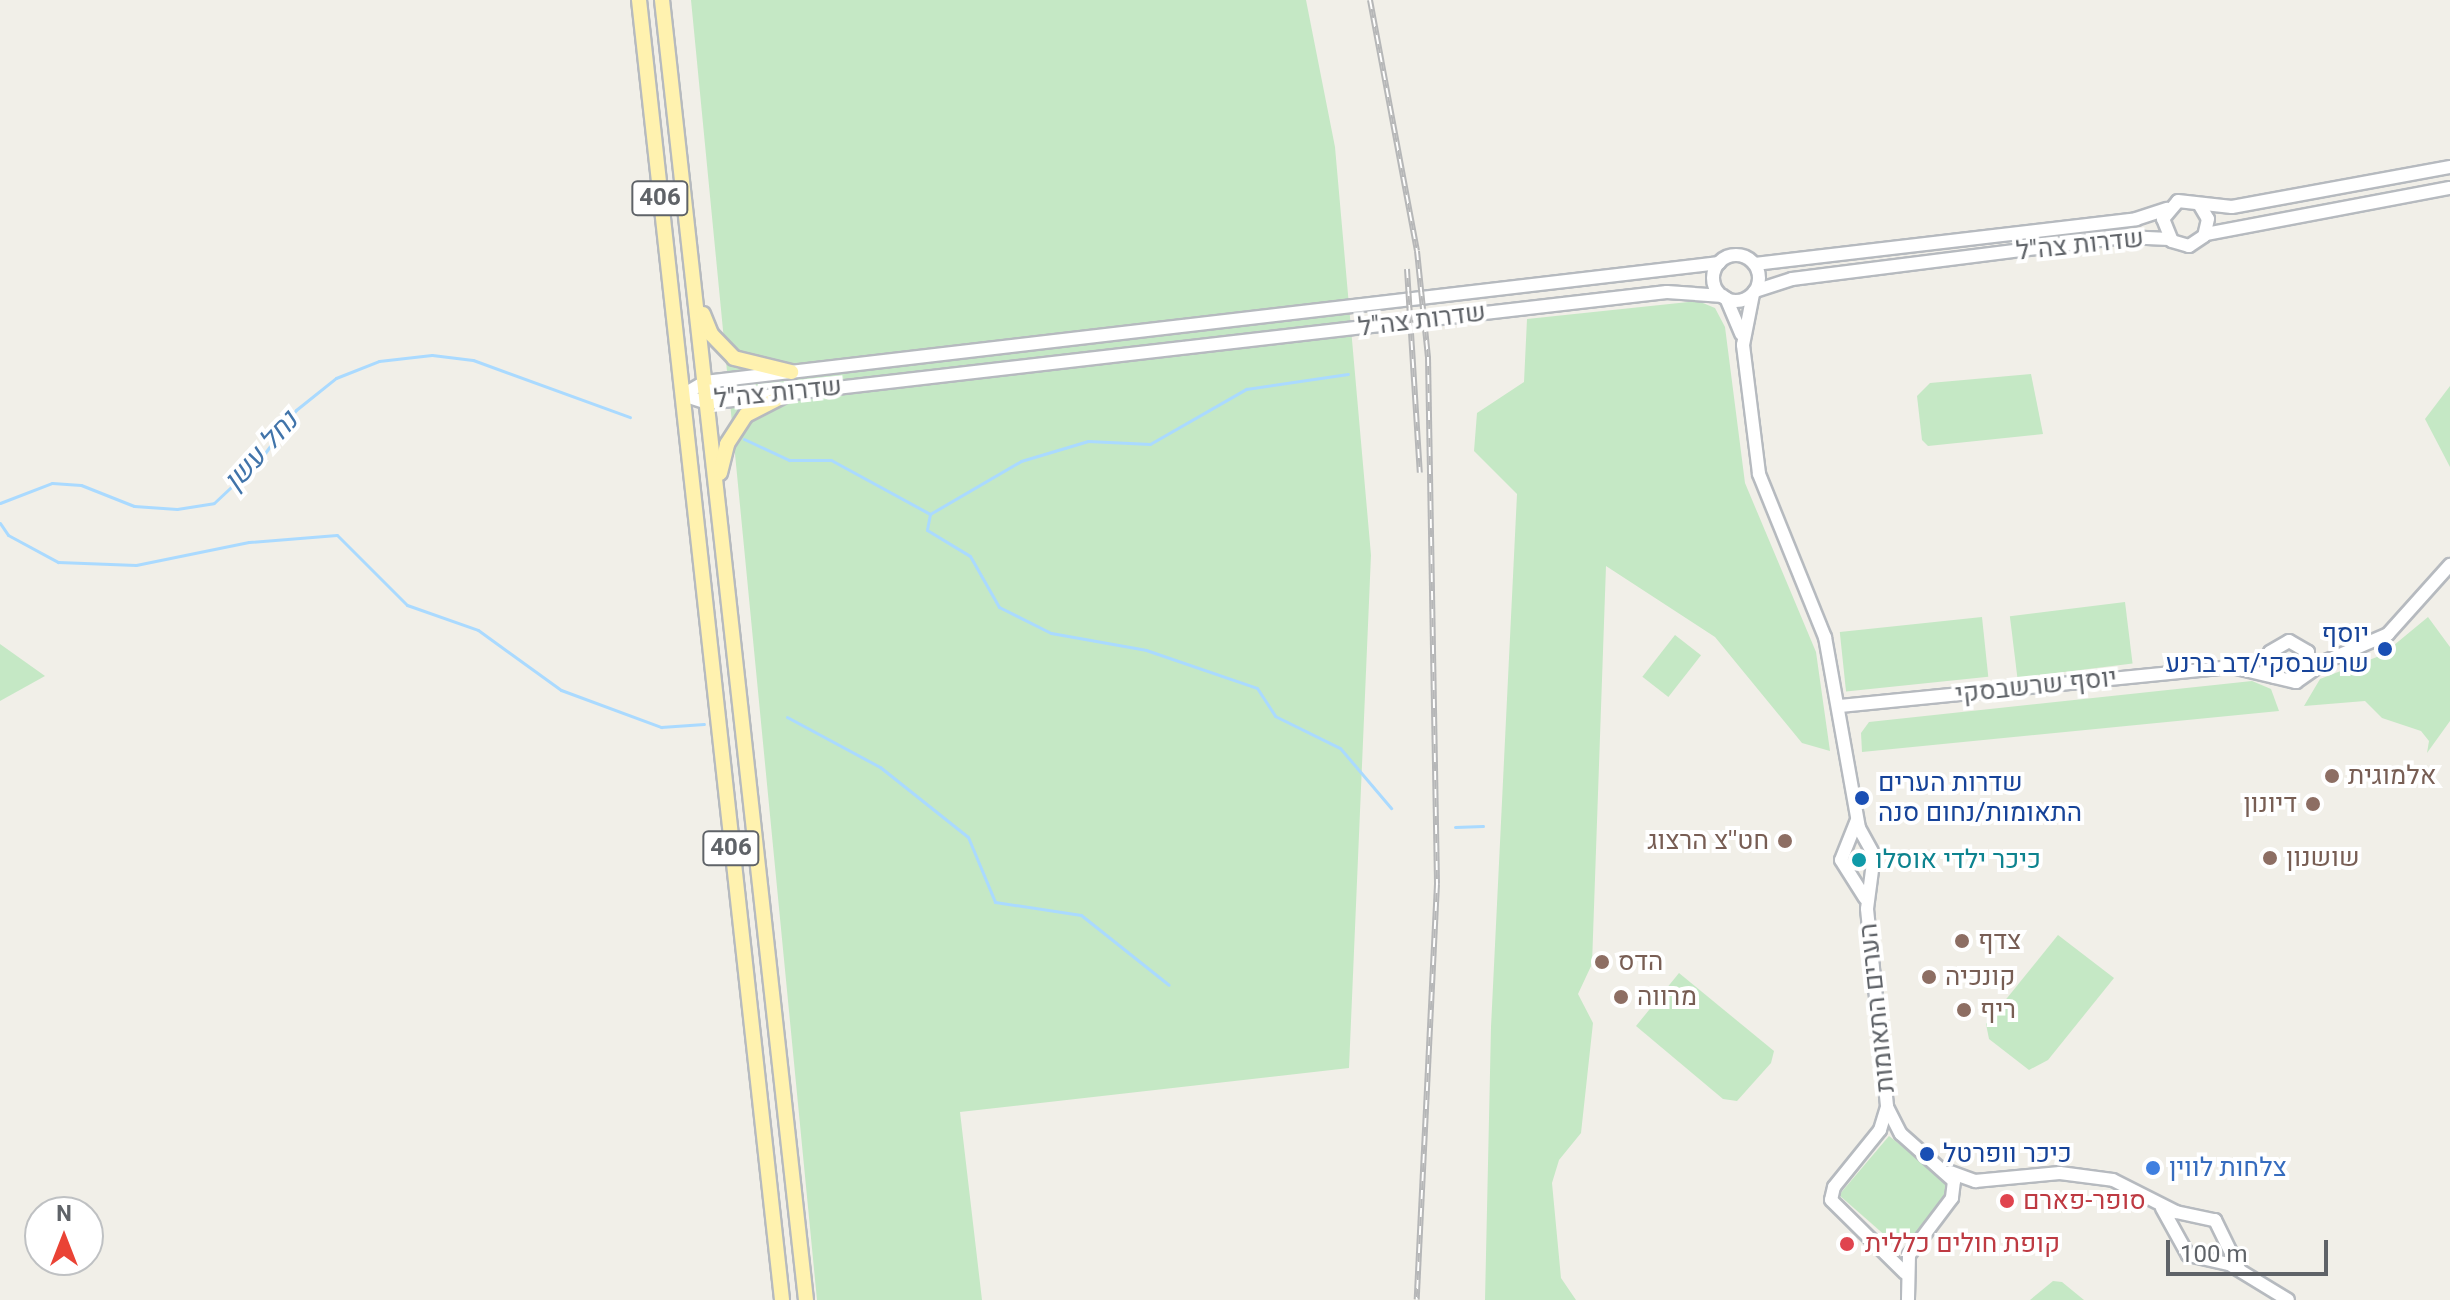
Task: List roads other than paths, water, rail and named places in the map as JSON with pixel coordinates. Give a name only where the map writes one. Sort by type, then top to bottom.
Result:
[{"type":"main road","name":"406","points":[[639,0],[782,1300]]},
{"type":"main road","name":"406","points":[[662,0],[806,1300]]},
{"type":"main road","points":[[2450,167],[2232,207],[2182,200],[2167,209],[2162,223],[2169,239],[2189,246],[2206,234],[2450,188]]},
{"type":"main road","points":[[2199,204],[2207,216],[2206,234]]},
{"type":"main road","name":"שדרות צה\"ל","points":[[1755,264],[2136,219],[2167,209]]},
{"type":"main road","name":"שדרות צה\"ל","points":[[1754,293],[1792,279],[2125,237],[2169,239]]},
{"type":"main road","points":[[1743,345],[1754,293],[1755,264],[1736,255],[1719,263],[1714,281],[1724,297],[1743,345],[1761,485],[1819,619],[1840,706],[1858,816],[1875,858],[1870,870],[1867,909]]},
{"type":"main road","name":"שדרות צה\"ל","points":[[683,395],[705,382],[1719,263]]},
{"type":"main road","name":"שדרות צה\"ל","points":[[683,395],[707,403],[1667,292],[1724,297]]},
{"type":"main road","points":[[1724,297],[1754,293]]},
{"type":"main road","points":[[695,295],[711,334],[734,358],[791,372]]},
{"type":"main road","points":[[717,493],[735,429],[760,405],[789,393]]},
{"type":"main road","points":[[2341,655],[2285,641],[2272,649],[2268,665],[2274,677],[2292,683],[2398,625],[2450,565]]},
{"type":"main road","points":[[2302,645],[2310,658],[2306,674]]},
{"type":"main road","name":"יוסף שרשבסקי","points":[[1840,706],[2232,667],[2272,649]]},
{"type":"main road","name":"יוסף שרשבסקי","points":[[2232,667],[2274,677]]},
{"type":"main road","points":[[1858,816],[1841,860],[1867,909]]},
{"type":"main road","points":[[1847,846],[1868,844]]},
{"type":"main road","points":[[1850,873],[1870,870]]},
{"type":"main road","name":"הערים התאומות","points":[[1867,909],[1887,1107]]},
{"type":"main road","points":[[1887,1107],[1901,1134]]},
{"type":"main road","points":[[1887,1107],[1873,1138],[1834,1187],[1831,1200],[1887,1249],[1905,1273]]},
{"type":"main road","points":[[1873,1138],[1888,1130],[1901,1134],[1947,1170],[1983,1181],[2092,1175],[2195,1216],[2215,1220],[2239,1269]]},
{"type":"main road","points":[[1908,1300],[1905,1273],[1913,1248],[1950,1200],[1955,1185],[1947,1170]]},
{"type":"main road","points":[[1950,1200],[1983,1181]]},
{"type":"main road","points":[[2157,1202],[2186,1253],[2239,1269],[2288,1300]]},
{"type":"main road","points":[[2179,1237],[2195,1216]]},
{"type":"main road","points":[[2205,1259],[2219,1250],[2223,1237]]},
{"type":"main road","points":[[1887,1249],[1913,1248]]},
{"type":"waterway","name":"נחל עשן","points":[[0,503],[52,483],[81,485],[134,506],[177,509],[214,503],[260,460],[296,410],[336,378],[379,361],[432,355],[473,360],[630,417]]},
{"type":"waterway","points":[[930,514],[1021,461],[1088,441],[1150,444],[1246,389],[1348,374]]},
{"type":"waterway","points":[[744,439],[789,460],[831,460],[930,514],[927,530],[970,556],[999,607],[1051,633],[1146,650],[1257,688],[1275,716],[1340,748],[1391,808]]},
{"type":"waterway","points":[[0,523],[8,535],[58,562],[136,565],[249,542],[337,535],[407,605],[478,630],[561,690],[661,727],[704,724]]},
{"type":"waterway","points":[[787,717],[880,767],[968,837],[995,902],[1081,915],[1169,985]]},
{"type":"waterway","points":[[1455,827],[1483,826]]},
{"type":"railway","points":[[1370,0],[1417,251],[1428,357],[1437,884],[1417,1300]]},
{"type":"railway","points":[[1407,269],[1420,473]]},
{"type":"place","name":"יוסף שרשבסקי/דב ברנע","points":[[2385,649]]},
{"type":"place","name":"אלמוגית","points":[[2332,776]]},
{"type":"place","name":"שדרות הערים התאומות/נחום סנה","points":[[1862,798]]},
{"type":"place","name":"דיונון","points":[[2313,804]]},
{"type":"place","name":"חט''צ הרצוג","points":[[1785,841]]},
{"type":"place","name":"שושנון","points":[[2270,858]]},
{"type":"place","name":"כיכר ילדי אוסלו","points":[[1859,860]]},
{"type":"place","name":"צדף","points":[[1962,941]]},
{"type":"place","name":"הדס","points":[[1602,962]]},
{"type":"place","name":"קונכיה","points":[[1929,977]]},
{"type":"place","name":"מרווה","points":[[1621,997]]},
{"type":"place","name":"ריף","points":[[1964,1010]]},
{"type":"place","name":"כיכר וופרטל","points":[[1927,1154]]},
{"type":"place","name":"צלחות לווין","points":[[2153,1168]]},
{"type":"place","name":"סופר-פארם","points":[[2007,1201]]},
{"type":"place","name":"קופת חולים כללית","points":[[1847,1244]]}]
